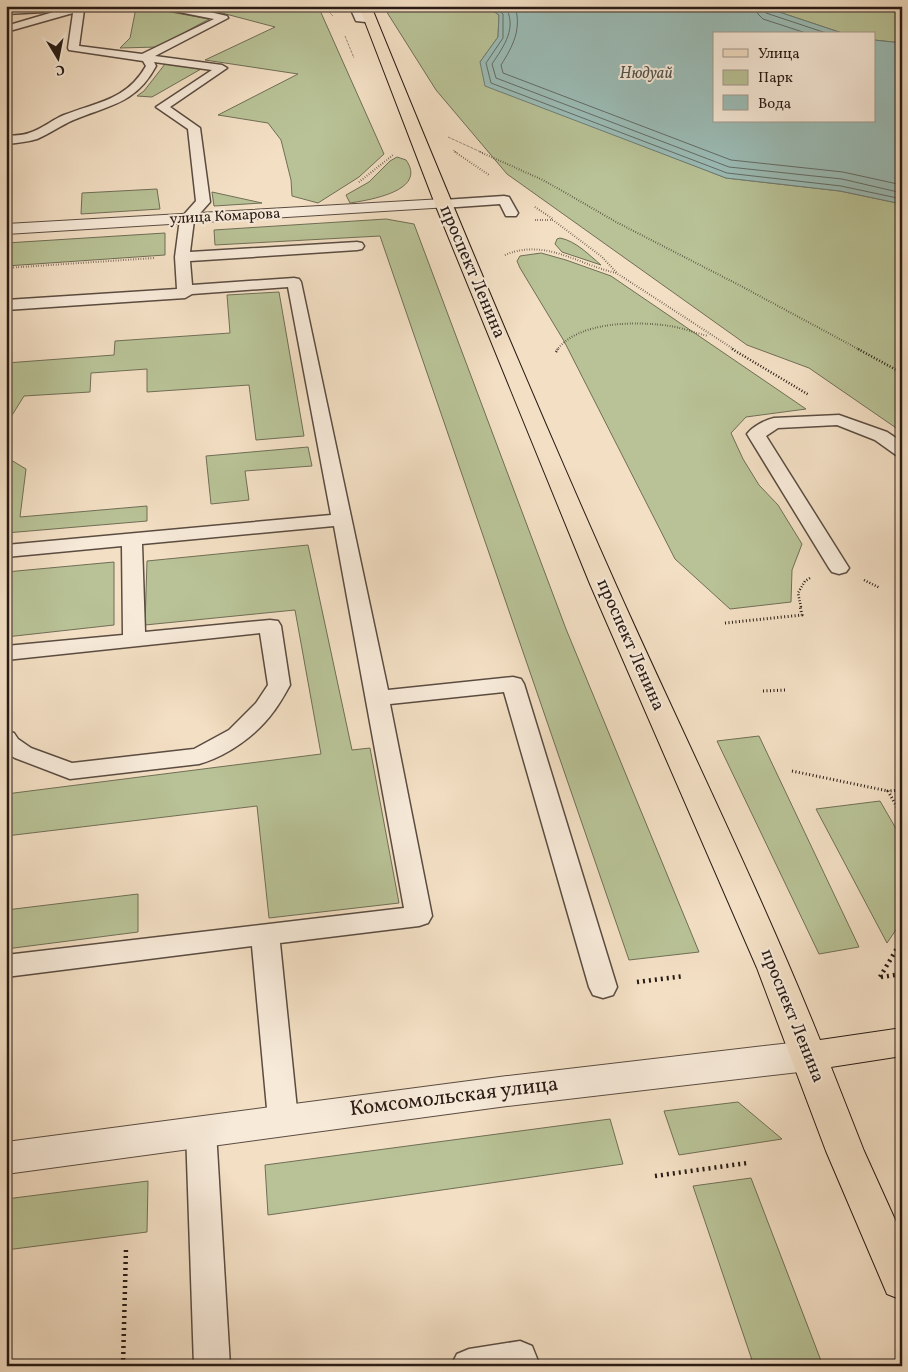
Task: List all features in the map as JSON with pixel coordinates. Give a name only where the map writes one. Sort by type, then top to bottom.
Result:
[{"type":"main road","name":"проспект Ленина","points":[[367,12],[443,204],[607,593],[774,968],[845,1151],[902,1280]]},
{"type":"main road","name":"Комсомольская улица","points":[[808,1056],[902,1042]]},
{"type":"street","name":"улица Комарова","points":[[6,229],[443,204]]},
{"type":"street","name":"Комсомольская улица","points":[[6,1158],[283,1119],[628,1075],[808,1056]]},
{"type":"lane","points":[[6,11],[93,6]]},
{"type":"lane","points":[[146,56],[223,18],[196,10],[164,6]]},
{"type":"lane","points":[[7,36],[79,8]]},
{"type":"lane","points":[[79,8],[73,48],[146,56],[222,68],[162,107],[194,128],[202,202],[187,219],[182,257],[185,294]]},
{"type":"lane","points":[[6,140],[29,137],[68,118],[117,102],[133,91],[146,78],[151,66],[146,56]]},
{"type":"lane","points":[[443,204],[504,200],[511,213]]},
{"type":"lane","points":[[182,257],[357,246]]},
{"type":"lane","points":[[6,305],[185,294],[294,282],[314,375],[340,520],[378,698],[419,916],[6,966]]},
{"type":"lane","points":[[839,568],[756,434],[774,423],[839,420],[881,436],[902,451]]},
{"type":"lane","points":[[6,550],[340,520]]},
{"type":"lane","points":[[132,540],[134,639]]},
{"type":"lane","points":[[6,653],[270,626],[279,685],[265,708],[238,735],[199,756],[70,771],[23,752],[9,744],[6,738]]},
{"type":"lane","points":[[378,698],[513,684],[603,987]]},
{"type":"lane","points":[[266,934],[283,1119]]},
{"type":"lane","points":[[201,1131],[212,1366]]},
{"type":"lane","points":[[469,1366],[520,1358],[522,1366]]},
{"type":"path","points":[[323,6],[337,18]]},
{"type":"path","points":[[345,36],[356,63]]},
{"type":"path","points":[[446,136],[542,180],[627,228],[741,286],[902,373]]},
{"type":"path","points":[[345,210],[341,196],[395,154]]},
{"type":"path","points":[[534,220],[553,220],[601,256],[618,274],[712,338],[812,396]]},
{"type":"path","points":[[505,255],[513,250],[541,248],[554,251],[589,266],[618,274]]},
{"type":"path","points":[[6,268],[182,257]]},
{"type":"path","points":[[556,352],[564,341],[577,334],[599,328],[632,324],[673,326],[712,338]]},
{"type":"path","points":[[725,623],[802,615],[798,593],[805,581],[819,573],[839,568]]},
{"type":"path","points":[[764,691],[786,690]]},
{"type":"path","points":[[792,770],[888,791],[902,790]]},
{"type":"path","points":[[888,791],[902,816]]},
{"type":"path","points":[[902,940],[880,977],[902,974]]},
{"type":"path","points":[[603,987],[684,976]]},
{"type":"path","points":[[655,1176],[747,1163]]},
{"type":"path","points":[[123,1366],[126,1248]]},
{"type":"green space","points":[[183,6],[318,6],[384,154],[359,177],[318,203],[292,196],[291,180],[281,140],[268,123],[218,115],[298,74],[205,60],[275,27],[203,8]]},
{"type":"green space","points":[[383,6],[486,6],[499,15],[498,37],[480,62],[621,137],[726,178],[840,191],[902,204],[902,432],[809,368],[747,345],[507,174],[436,90]]},
{"type":"green space","points":[[761,6],[902,6],[902,43],[876,40],[876,32],[839,32]]},
{"type":"green space","points":[[136,8],[154,9],[209,19],[158,47],[120,48],[130,38]]},
{"type":"green space","points":[[165,64],[201,69],[152,97],[137,96],[144,91]]},
{"type":"green space","points":[[397,157],[406,160],[411,171],[409,179],[403,186],[382,196],[350,203],[346,195],[369,182],[390,161]]},
{"type":"green space","points":[[157,189],[160,209],[81,214],[82,193]]},
{"type":"green space","points":[[212,192],[262,203],[214,206]]},
{"type":"green space","points":[[386,219],[414,224],[566,629],[699,952],[629,960],[380,236],[215,245],[214,230]]},
{"type":"green space","points":[[165,233],[165,255],[6,266],[6,243]]},
{"type":"green space","points":[[560,238],[577,245],[601,265],[562,252],[555,244],[557,239]]},
{"type":"green space","points":[[541,253],[611,276],[806,409],[746,417],[731,433],[743,459],[759,485],[778,505],[802,544],[792,570],[791,602],[730,609],[675,559],[564,341],[517,261],[520,256]]},
{"type":"green space","points":[[279,292],[304,436],[256,440],[249,385],[147,392],[147,369],[91,373],[90,392],[24,396],[6,425],[6,363],[114,355],[115,341],[230,333],[227,295]]},
{"type":"green space","points":[[308,447],[312,466],[245,471],[249,500],[211,504],[206,456]]},
{"type":"green space","points":[[6,457],[26,469],[20,517],[147,506],[147,521],[6,533]]},
{"type":"green space","points":[[308,545],[352,750],[370,748],[399,903],[269,918],[257,806],[6,836],[6,794],[321,754],[295,610],[145,625],[147,561]]},
{"type":"green space","points":[[114,562],[114,625],[6,637],[6,572]]},
{"type":"green space","points":[[759,736],[859,947],[819,954],[717,741]]},
{"type":"green space","points":[[880,801],[902,839],[902,921],[887,943],[816,809]]},
{"type":"green space","points":[[138,894],[138,932],[6,949],[6,910]]},
{"type":"green space","points":[[738,1102],[782,1139],[679,1155],[664,1111]]},
{"type":"green space","points":[[610,1119],[623,1164],[268,1215],[265,1165]]},
{"type":"green space","points":[[751,1178],[823,1366],[754,1366],[693,1186]]},
{"type":"green space","points":[[148,1181],[147,1232],[6,1250],[6,1199]]},
{"type":"water","name":"Нюдуай","points":[[486,6],[761,6],[839,32],[713,32],[713,122],[876,122],[876,40],[902,43],[902,204],[840,191],[726,178],[485,86],[480,62],[498,37],[499,15]]}]
